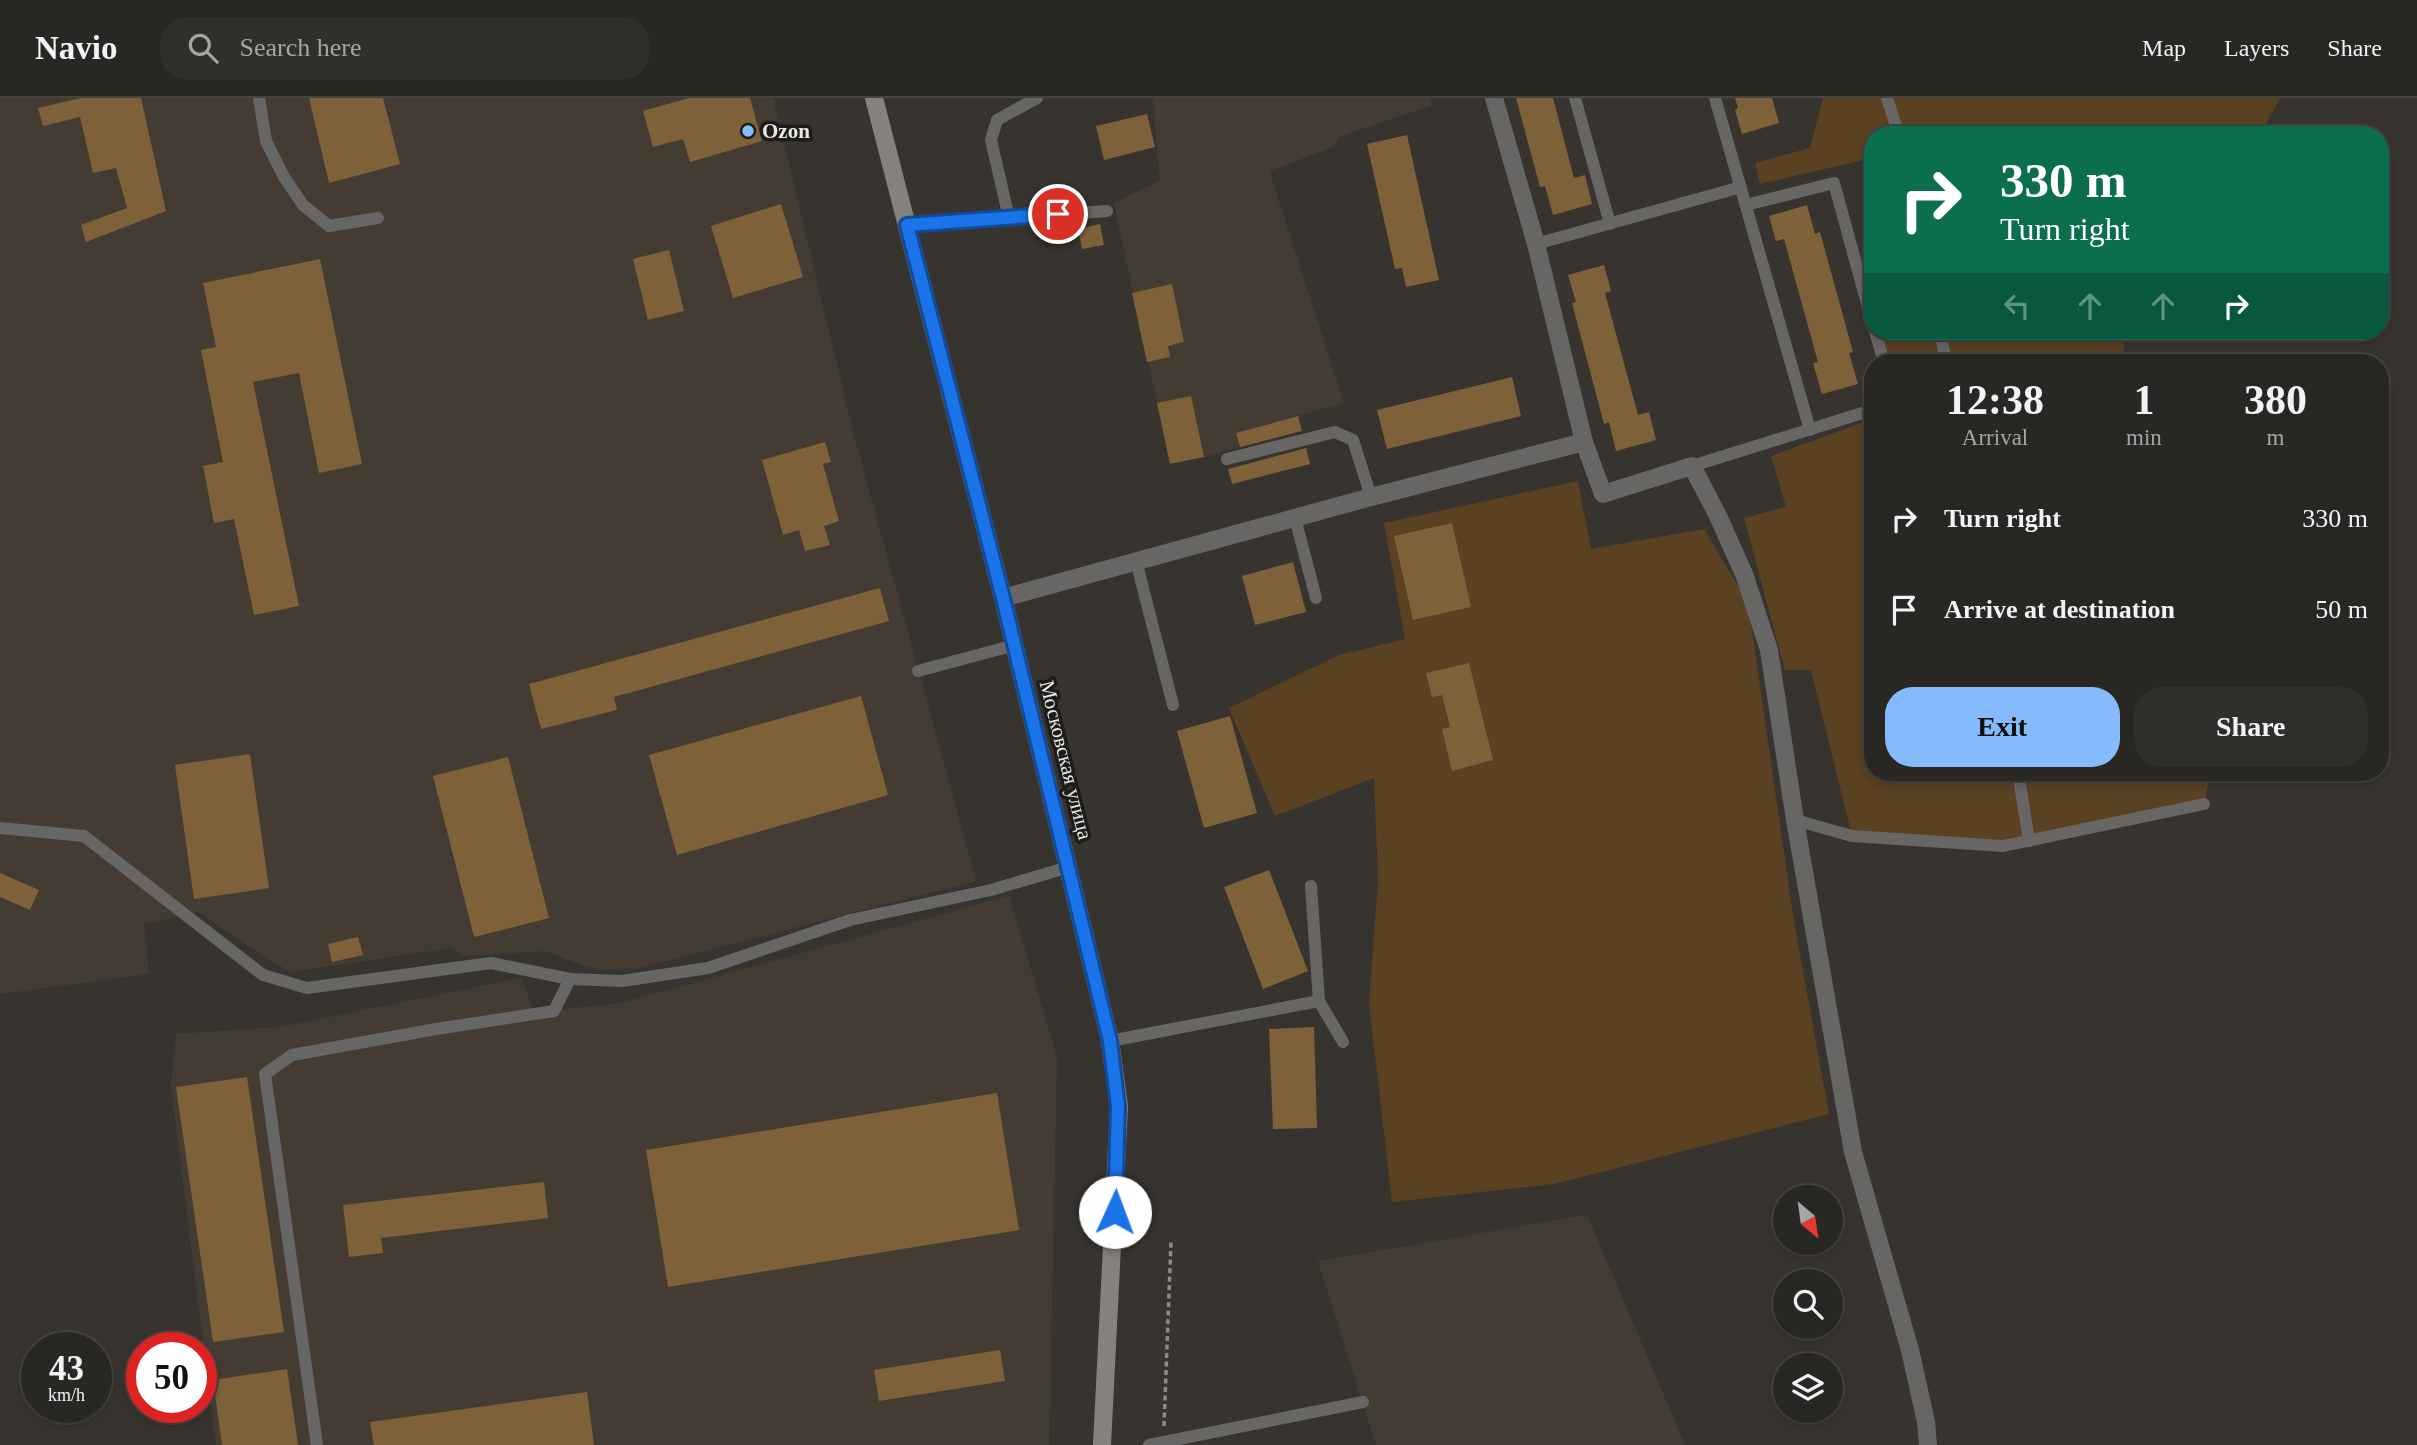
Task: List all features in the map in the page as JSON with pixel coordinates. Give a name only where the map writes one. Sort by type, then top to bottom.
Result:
[{"type":"main road","name":"Московская улица","points":[[874,98],[1015,645],[1110,1041],[1118,1106],[1102,1445]]},
{"type":"street","points":[[1494,98],[1536,244],[1584,442],[1603,494],[1692,467],[1744,574],[1769,650],[1795,820],[1853,1152],[1910,1350],[1926,1422],[1928,1445]]},
{"type":"street","points":[[1003,598],[1371,497],[1584,442]]},
{"type":"lane","points":[[259,98],[266,142],[284,177],[303,205],[329,226],[378,218]]},
{"type":"lane","points":[[1009,218],[991,140],[997,120],[1037,98]]},
{"type":"lane","points":[[1575,98],[1610,223]]},
{"type":"lane","points":[[1715,98],[1810,430]]},
{"type":"lane","points":[[1886,98],[1896,126]]},
{"type":"lane","points":[[1746,205],[1834,183],[1864,293]]},
{"type":"lane","points":[[1536,244],[1741,187]]},
{"type":"lane","points":[[907,225],[1107,211]]},
{"type":"lane","points":[[1692,467],[1864,413]]},
{"type":"lane","points":[[1227,459],[1335,432],[1353,440],[1371,497]]},
{"type":"lane","points":[[1295,518],[1316,598]]},
{"type":"lane","points":[[1136,561],[1173,705]]},
{"type":"lane","points":[[918,671],[1015,645]]},
{"type":"lane","points":[[2019,781],[2029,841]]},
{"type":"lane","points":[[1795,820],[1852,836],[2003,846],[2204,804]]},
{"type":"lane","points":[[0,828],[84,836],[263,975],[307,988],[491,962],[570,979],[622,981],[708,968],[850,920],[991,890],[1069,867]]},
{"type":"lane","points":[[1311,886],[1319,1001],[1343,1042]]},
{"type":"lane","points":[[317,1445],[265,1074],[292,1055],[554,1011],[570,979]]},
{"type":"lane","points":[[1110,1041],[1319,1001]]},
{"type":"lane","points":[[1149,1445],[1363,1402]]},
{"type":"path","points":[[1163,1442],[1171,1242]]},
{"type":"shaded area","points":[[0,98],[773,98],[853,432],[976,881],[639,968],[602,970],[546,951],[465,956],[451,948],[291,972],[261,955],[199,912],[144,924],[149,974],[0,994]]},
{"type":"shaded area","points":[[1153,98],[1430,98],[1432,105],[1341,136],[1333,147],[1269,171],[1344,403],[1236,433],[1240,447],[1204,457],[1157,403],[1114,203],[1160,181]]},
{"type":"shaded area","points":[[1823,98],[2280,98],[2265,126],[1864,126],[1864,160],[1760,184],[1755,163],[1810,148]]},
{"type":"shaded area","points":[[1883,340],[2124,340],[2124,354],[1887,354]]},
{"type":"shaded area","points":[[1864,422],[1864,781],[2209,781],[2204,804],[2003,846],[1852,836],[1811,670],[1785,670],[1744,518],[1786,507],[1771,456]]},
{"type":"shaded area","points":[[1578,481],[1591,549],[1704,529],[1748,602],[1793,916],[1829,1114],[1554,1184],[1392,1202],[1369,1003],[1378,882],[1374,778],[1275,816],[1229,708],[1339,655],[1405,639],[1384,523]]},
{"type":"shaded area","points":[[1009,896],[1057,1057],[1049,1445],[216,1445],[213,1423],[217,1423],[217,1332],[202,1332],[171,1088],[176,1034],[280,1027],[521,978],[534,1012],[621,1003]]},
{"type":"shaded area","points":[[1587,1215],[1685,1445],[1376,1445],[1318,1261]]},
{"type":"building","points":[[81,98],[141,98],[166,211],[86,242],[81,225],[127,208],[116,168],[93,173],[80,117],[43,126],[38,108]]},
{"type":"building","points":[[309,98],[383,98],[400,164],[329,183]]},
{"type":"building","points":[[689,98],[750,98],[762,141],[690,162],[683,139],[653,147],[643,111]]},
{"type":"building","points":[[1516,98],[1553,98],[1574,178],[1585,175],[1592,204],[1553,215],[1545,186],[1540,187]]},
{"type":"building","points":[[1735,98],[1772,98],[1779,123],[1742,134],[1735,110],[1738,108]]},
{"type":"building","points":[[1147,114],[1155,147],[1104,160],[1096,126]]},
{"type":"building","points":[[1407,135],[1439,280],[1406,287],[1402,268],[1395,269],[1367,144]]},
{"type":"building","points":[[781,204],[803,277],[733,298],[711,226]]},
{"type":"building","points":[[1807,205],[1815,234],[1820,232],[1853,352],[1849,353],[1858,384],[1822,394],[1813,363],[1818,362],[1784,239],[1776,241],[1769,216]]},
{"type":"building","points":[[1100,224],[1104,245],[1082,249],[1078,229]]},
{"type":"building","points":[[669,250],[684,311],[648,320],[633,259]]},
{"type":"building","points":[[320,259],[362,464],[319,473],[299,373],[253,382],[299,606],[254,615],[234,519],[214,523],[203,466],[223,462],[201,350],[216,347],[203,283]]},
{"type":"building","points":[[1604,265],[1611,291],[1605,293],[1638,415],[1649,412],[1656,440],[1616,451],[1609,422],[1604,424],[1572,303],[1576,302],[1568,275]]},
{"type":"building","points":[[1172,284],[1184,342],[1168,346],[1170,357],[1147,362],[1132,293]]},
{"type":"building","points":[[1512,377],[1521,416],[1387,449],[1377,410]]},
{"type":"building","points":[[1191,396],[1204,457],[1170,464],[1157,403]]},
{"type":"building","points":[[1298,416],[1302,431],[1240,447],[1236,433]]},
{"type":"building","points":[[825,442],[831,462],[823,464],[839,521],[824,526],[830,545],[805,551],[799,530],[783,535],[762,460]]},
{"type":"building","points":[[1306,448],[1310,464],[1232,484],[1228,469]]},
{"type":"building","points":[[1452,523],[1471,607],[1413,620],[1394,536]]},
{"type":"building","points":[[1293,562],[1306,612],[1255,625],[1242,576]]},
{"type":"building","points":[[880,588],[889,621],[614,697],[617,710],[541,729],[529,684]]},
{"type":"building","points":[[1469,663],[1493,760],[1452,771],[1442,729],[1450,727],[1442,695],[1432,697],[1426,673]]},
{"type":"building","points":[[861,696],[888,795],[677,855],[649,755]]},
{"type":"building","points":[[1230,716],[1257,813],[1204,828],[1177,731]]},
{"type":"building","points":[[250,754],[269,888],[194,899],[175,765]]},
{"type":"building","points":[[508,757],[549,918],[474,937],[433,776]]},
{"type":"building","points":[[1269,870],[1308,971],[1263,989],[1224,887]]},
{"type":"building","points":[[0,873],[39,890],[30,910],[0,897]]},
{"type":"building","points":[[358,937],[363,955],[332,962],[328,944]]},
{"type":"building","points":[[1314,1027],[1317,1128],[1273,1129],[1269,1029]]},
{"type":"building","points":[[247,1077],[284,1332],[217,1341],[217,1332],[212,1332],[176,1087]]},
{"type":"building","points":[[997,1093],[1019,1230],[668,1287],[646,1150]]},
{"type":"building","points":[[544,1182],[548,1218],[381,1238],[383,1253],[349,1257],[343,1205]]},
{"type":"building","points":[[1000,1350],[1005,1381],[879,1401],[874,1370]]},
{"type":"building","points":[[287,1369],[298,1445],[222,1445],[217,1409],[217,1379]]},
{"type":"building","points":[[587,1392],[594,1445],[374,1445],[370,1422]]},
{"type":"place","name":"Ozon","points":[[748,131]]},
{"type":"route","points":[[1058,214],[907,225],[1003,598],[1110,1041],[1118,1106],[1115,1212]]}]
